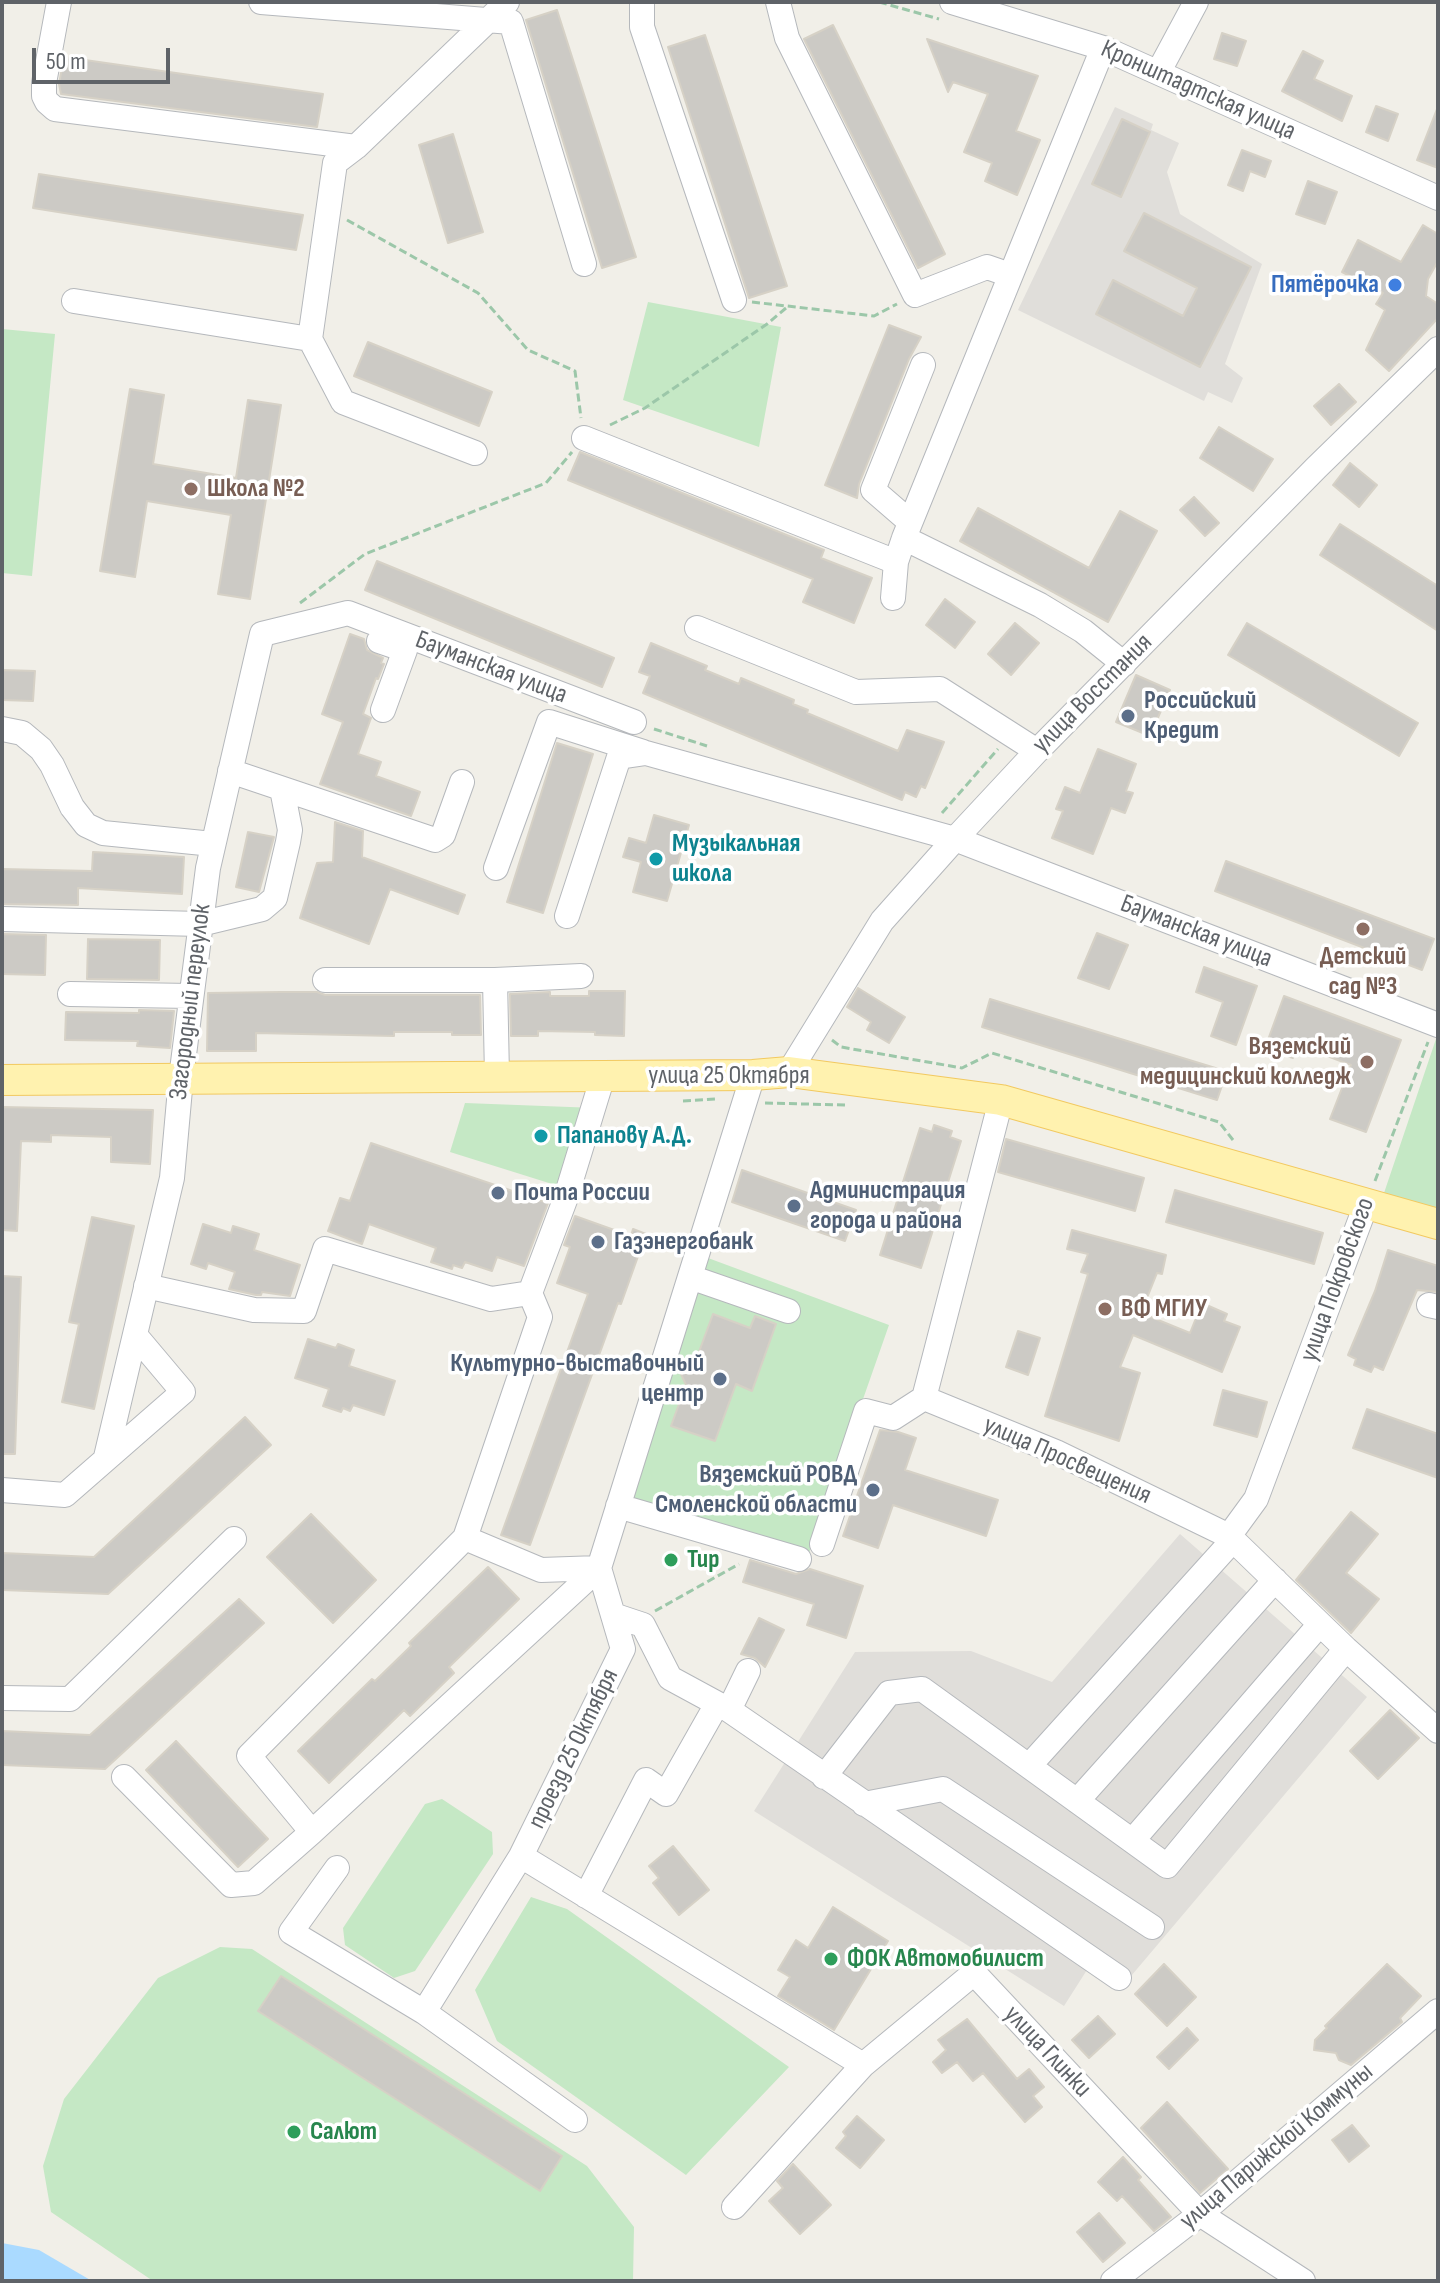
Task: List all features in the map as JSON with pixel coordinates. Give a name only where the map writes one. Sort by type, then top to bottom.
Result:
[{"type":"main road","name":"улица 25 Октября","points":[[2,1080],[603,1076],[748,1088],[789,1072],[1001,1100],[1438,1224]]},
{"type":"street","points":[[59,2],[44,83],[44,96],[55,109],[356,147]]},
{"type":"street","points":[[261,2],[511,22],[584,264]]},
{"type":"street","points":[[475,453],[343,402],[310,339],[335,163],[356,147],[507,2]]},
{"type":"street","points":[[642,2],[642,27],[734,300]]},
{"type":"street","points":[[778,2],[787,38],[915,295],[987,267],[1010,275]]},
{"type":"street","points":[[1159,71],[1196,2]]},
{"type":"street","name":"Кронштадтская улица","points":[[946,11],[1103,48],[1438,198]]},
{"type":"street","points":[[893,598],[896,562],[907,530],[1103,48]]},
{"type":"street","points":[[74,301],[310,339]]},
{"type":"street","name":"улица Восстания","points":[[789,1072],[882,921],[955,839],[1037,751],[1438,349]]},
{"type":"street","points":[[923,365],[873,490],[907,530],[1083,631],[1124,664]]},
{"type":"street","points":[[584,438],[896,562]]},
{"type":"street","name":"Бауманская улица","points":[[292,626],[348,613],[634,722]]},
{"type":"street","points":[[292,626],[262,634],[258,653],[345,628],[405,650],[383,710]]},
{"type":"street","points":[[697,628],[856,692],[940,689],[1037,751]]},
{"type":"street","name":"Загородный переулок","points":[[106,1457],[172,1178],[191,996],[213,844],[258,653]]},
{"type":"street","name":"Бауманская улица","points":[[496,868],[549,722],[646,753],[955,839],[1437,1022]]},
{"type":"street","points":[[2,729],[22,733],[41,749],[72,807],[86,825],[103,833],[213,844]]},
{"type":"street","points":[[567,916],[619,757],[646,753]]},
{"type":"street","points":[[230,771],[435,840],[443,835],[462,782]]},
{"type":"street","points":[[2,919],[200,924],[262,909],[275,898],[290,830],[282,789]]},
{"type":"street","points":[[325,980],[495,980],[581,976]]},
{"type":"street","points":[[495,980],[497,1076]]},
{"type":"street","points":[[70,994],[191,996]]},
{"type":"street","points":[[312,1832],[249,1756],[465,1538],[540,1317],[530,1293],[565,1200],[603,1076]]},
{"type":"street","points":[[124,1777],[231,1885],[254,1883],[599,1568],[748,1088]]},
{"type":"street","points":[[822,1544],[866,1411],[893,1418],[924,1398],[1001,1100]]},
{"type":"street","name":"улица Покровского","points":[[1029,1766],[1231,1538],[1256,1499],[1367,1202]]},
{"type":"street","points":[[146,1286],[254,1310],[304,1311],[325,1249],[491,1299],[530,1293]]},
{"type":"street","points":[[690,1277],[788,1311]]},
{"type":"street","points":[[2,1490],[65,1495],[183,1392],[135,1335]]},
{"type":"street","name":"улица Просвещения","points":[[924,1398],[1056,1452],[1231,1538],[1346,1649],[1438,1731]]},
{"type":"street","points":[[618,1506],[799,1559]]},
{"type":"street","points":[[465,1538],[541,1570],[599,1568]]},
{"type":"street","points":[[2,1698],[70,1699],[234,1539]]},
{"type":"street","name":"проезд 25 Октября","points":[[599,1568],[623,1649],[521,1856],[863,2065]]},
{"type":"street","points":[[1077,1801],[1275,1580]]},
{"type":"street","points":[[613,1615],[643,1625],[670,1678],[723,1707],[1119,1978]]},
{"type":"street","points":[[1133,1840],[1320,1624]]},
{"type":"street","points":[[824,1777],[889,1693],[922,1689],[1167,1866],[1346,1649]]},
{"type":"street","points":[[586,1896],[646,1780],[666,1794],[748,1671]]},
{"type":"street","points":[[864,1804],[943,1789],[1152,1927]]},
{"type":"street","points":[[424,2012],[521,1856]]},
{"type":"street","points":[[337,1868],[291,1932],[424,2012],[575,2120]]},
{"type":"street","name":"улица Глинки","points":[[734,2207],[863,2065],[974,1973],[1200,2214],[1303,2281]]},
{"type":"street","name":"улица Парижской Коммуны","points":[[1113,2281],[1200,2214],[1438,2011]]},
{"type":"path","points":[[879,2],[946,11]]},
{"type":"path","points":[[329,209],[478,293],[528,350],[575,371],[584,438]]},
{"type":"path","points":[[734,300],[874,316],[915,295]]},
{"type":"path","points":[[292,626],[300,602],[365,554],[546,483],[584,438],[645,408],[786,308]]},
{"type":"path","points":[[927,831],[1010,734]]},
{"type":"path","name":"улица Покровского","points":[[1367,1202],[1437,1022]]},
{"type":"path","points":[[812,1036],[836,1041],[841,1047],[962,1068],[992,1053],[1219,1122],[1236,1143]]},
{"type":"path","points":[[748,1088],[849,1105]]},
{"type":"path","points":[[643,1625],[655,1612],[738,1567],[747,1543]]},
{"type":"shaded area","points":[[1115,107],[1153,124],[1151,130],[1179,143],[1167,172],[1180,214],[1262,264],[1225,364],[1243,378],[1232,403],[1208,392],[1204,401],[1018,310]]},
{"type":"shaded area","points":[[1180,1534],[1367,1697],[1126,1982],[1092,1962],[1064,2006],[754,1811],[855,1652],[971,1651],[1052,1682]]},
{"type":"green space","points":[[648,302],[781,327],[759,447],[623,400]]},
{"type":"green space","points":[[2,329],[55,334],[32,576],[2,573]]},
{"type":"green space","points":[[1438,1036],[1438,1210],[1384,1193]]},
{"type":"green space","points":[[465,1103],[596,1108],[568,1189],[450,1152]]},
{"type":"green space","points":[[708,1258],[889,1325],[809,1553],[630,1500]]},
{"type":"green space","points":[[442,1799],[492,1832],[493,1854],[415,1971],[394,1978],[345,1945],[343,1928],[425,1804]]},
{"type":"green space","points":[[531,1897],[567,1909],[789,2067],[686,2175],[497,2041],[475,1990]]},
{"type":"green space","name":"Салют","points":[[220,1947],[252,1949],[587,2166],[634,2227],[633,2281],[153,2281],[51,2212],[43,2166],[64,2099],[158,1978]]},
{"type":"water","points":[[2,2243],[39,2250],[92,2281],[2,2281]]},
{"type":"building","points":[[557,10],[636,257],[602,268],[526,20]]},
{"type":"building","points":[[833,25],[945,254],[918,268],[804,39]]},
{"type":"building","points":[[1222,33],[1246,41],[1237,66],[1214,59]]},
{"type":"building","points":[[705,35],[787,286],[749,298],[668,47]]},
{"type":"building","points":[[927,39],[1038,76],[1016,131],[1040,140],[1017,195],[985,181],[992,163],[964,152],[988,94],[953,82],[948,92]]},
{"type":"building","points":[[1303,51],[1323,61],[1314,79],[1352,96],[1342,121],[1282,91]]},
{"type":"building","points":[[64,57],[323,94],[317,127],[61,94],[59,84]]},
{"type":"building","points":[[1376,106],[1398,114],[1388,141],[1366,132]]},
{"type":"building","points":[[1438,110],[1438,168],[1417,160]]},
{"type":"building","points":[[1122,119],[1150,132],[1121,197],[1092,184]]},
{"type":"building","points":[[453,134],[483,232],[448,243],[419,145]]},
{"type":"building","points":[[1242,150],[1271,161],[1265,177],[1250,171],[1243,191],[1228,185]]},
{"type":"building","points":[[39,174],[303,215],[296,250],[33,208]]},
{"type":"building","points":[[1308,181],[1337,192],[1325,224],[1296,214]]},
{"type":"building","points":[[1144,213],[1251,267],[1200,367],[1096,314],[1113,280],[1183,316],[1197,288],[1124,251]]},
{"type":"building","points":[[1423,225],[1438,234],[1438,261],[1428,279],[1426,296],[1438,304],[1438,318],[1389,371],[1366,350],[1385,310],[1376,304],[1383,293],[1342,272],[1358,240],[1401,262]]},
{"type":"building","points":[[889,325],[921,337],[909,359],[859,484],[857,498],[825,485]]},
{"type":"building","points":[[368,342],[492,392],[479,426],[354,376]]},
{"type":"building","points":[[1339,384],[1356,402],[1331,425],[1314,406]]},
{"type":"building","name":"Школа №2","points":[[130,389],[164,395],[153,464],[236,478],[248,400],[281,405],[250,599],[218,594],[231,515],[147,501],[135,577],[100,571]]},
{"type":"building","points":[[1219,427],[1273,459],[1253,491],[1200,458]]},
{"type":"building","points":[[580,452],[824,550],[821,558],[872,578],[854,623],[803,602],[813,579],[568,480]]},
{"type":"building","points":[[1350,463],[1377,485],[1359,507],[1333,485]]},
{"type":"building","points":[[1194,497],[1219,523],[1205,536],[1180,510]]},
{"type":"building","points":[[978,508],[1089,568],[1120,511],[1157,531],[1108,622],[960,541]]},
{"type":"building","points":[[1340,524],[1438,586],[1438,631],[1320,555]]},
{"type":"building","points":[[377,561],[614,658],[602,687],[365,590]]},
{"type":"building","points":[[945,599],[975,622],[955,648],[926,625]]},
{"type":"building","points":[[1015,623],[1039,643],[1011,675],[988,654]]},
{"type":"building","points":[[1247,623],[1418,723],[1399,756],[1228,655]]},
{"type":"building","points":[[350,634],[364,639],[367,650],[383,658],[381,663],[384,664],[363,714],[371,718],[358,754],[381,762],[376,776],[420,792],[411,816],[320,784],[343,722],[322,714]]},
{"type":"building","points":[[651,643],[707,666],[705,670],[739,684],[741,678],[794,700],[793,704],[808,710],[807,713],[898,751],[907,730],[944,742],[925,788],[921,786],[916,797],[905,792],[902,800],[643,693],[650,676],[639,672]]},
{"type":"building","points":[[2,670],[35,671],[33,701],[2,700]]},
{"type":"building","points":[[1136,675],[1170,690],[1150,736],[1116,722]]},
{"type":"building","points":[[557,743],[593,754],[543,913],[507,902]]},
{"type":"building","points":[[1098,749],[1136,764],[1126,791],[1133,793],[1125,813],[1111,808],[1093,854],[1052,838],[1063,811],[1056,809],[1065,787],[1080,793]]},
{"type":"building","name":"Музыкальная школа","points":[[654,815],[689,825],[667,901],[633,892],[641,862],[623,857],[629,838],[646,843]]},
{"type":"building","points":[[335,822],[363,831],[362,857],[465,895],[458,914],[390,889],[369,944],[300,918],[317,863],[333,862]]},
{"type":"building","points":[[248,832],[274,837],[259,892],[236,887]]},
{"type":"building","points":[[93,852],[184,857],[182,894],[78,888],[78,905],[2,904],[2,869],[92,871]]},
{"type":"building","name":"Детский сад №3","points":[[1226,861],[1434,939],[1422,970],[1215,891]]},
{"type":"building","points":[[1097,933],[1128,945],[1109,989],[1078,978]]},
{"type":"building","points":[[2,934],[46,935],[45,975],[2,974]]},
{"type":"building","points":[[88,939],[160,940],[159,980],[87,979]]},
{"type":"building","points":[[1204,967],[1257,986],[1236,1045],[1211,1036],[1223,1002],[1196,992]]},
{"type":"building","points":[[858,988],[905,1017],[889,1043],[867,1030],[871,1022],[847,1007]]},
{"type":"building","points":[[589,991],[625,991],[624,1036],[538,1031],[538,1036],[511,1036],[510,994],[550,992],[550,996],[589,996]]},
{"type":"building","points":[[317,992],[325,995],[480,995],[481,1035],[452,1035],[452,1032],[394,1032],[394,1036],[256,1033],[256,1051],[207,1051],[208,993]]},
{"type":"building","name":"Вяземский медицинский колледж","points":[[1284,996],[1401,1040],[1366,1132],[1330,1119],[1351,1065],[1298,1045],[1293,1058],[1265,1048]]},
{"type":"building","points":[[990,999],[1222,1070],[1226,1074],[1217,1100],[982,1027]]},
{"type":"building","points":[[139,1010],[174,1011],[170,1048],[137,1046],[138,1041],[65,1040],[66,1012],[139,1013]]},
{"type":"building","points":[[2,1107],[153,1110],[150,1164],[111,1162],[111,1137],[51,1135],[51,1142],[21,1141],[17,1231],[2,1230]]},
{"type":"building","points":[[934,1125],[952,1131],[950,1137],[961,1141],[921,1268],[880,1255],[920,1128],[932,1132]]},
{"type":"building","points":[[1006,1139],[1144,1178],[1135,1211],[998,1172]]},
{"type":"building","points":[[371,1143],[548,1203],[524,1266],[497,1257],[492,1271],[465,1262],[462,1268],[453,1265],[452,1269],[431,1262],[436,1248],[369,1224],[362,1244],[328,1231],[340,1198],[350,1201]]},
{"type":"building","name":"Администрация города и района","points":[[742,1170],[856,1210],[845,1241],[732,1202]]},
{"type":"building","points":[[1175,1190],[1323,1233],[1314,1264],[1166,1222]]},
{"type":"building","points":[[575,1216],[631,1236],[633,1229],[646,1234],[530,1545],[501,1535],[588,1294],[557,1283],[570,1247],[564,1245]]},
{"type":"building","points":[[92,1217],[134,1226],[94,1409],[62,1402],[79,1324],[69,1322]]},
{"type":"building","points":[[203,1224],[231,1233],[233,1226],[259,1234],[254,1250],[300,1265],[290,1296],[262,1292],[256,1295],[229,1289],[235,1272],[208,1263],[206,1269],[191,1264]]},
{"type":"building","points":[[1072,1230],[1166,1255],[1162,1274],[1157,1273],[1141,1313],[1190,1333],[1202,1303],[1227,1314],[1224,1321],[1240,1327],[1222,1372],[1133,1335],[1120,1367],[1140,1373],[1119,1441],[1045,1416],[1088,1274],[1081,1272],[1088,1254],[1067,1249]]},
{"type":"building","points":[[1388,1250],[1438,1266],[1438,1292],[1417,1290],[1383,1370],[1374,1366],[1371,1372],[1354,1365],[1356,1359],[1348,1355],[1375,1291]]},
{"type":"building","points":[[2,1276],[21,1277],[15,1454],[2,1454]]},
{"type":"building","name":"Культурно-выставочный центр","points":[[713,1314],[750,1328],[755,1316],[776,1324],[752,1391],[736,1384],[715,1441],[671,1426],[686,1385],[681,1374],[693,1368]]},
{"type":"building","points":[[1018,1331],[1040,1338],[1028,1375],[1006,1367]]},
{"type":"building","points":[[308,1339],[354,1350],[349,1366],[395,1381],[384,1415],[353,1405],[350,1411],[343,1408],[341,1412],[323,1406],[329,1389],[295,1378]]},
{"type":"building","points":[[1223,1390],[1267,1402],[1257,1437],[1214,1425]]},
{"type":"building","points":[[1367,1409],[1438,1434],[1438,1478],[1353,1448]]},
{"type":"building","points":[[245,1417],[271,1445],[108,1594],[2,1590],[2,1553],[94,1557]]},
{"type":"building","points":[[880,1430],[916,1438],[905,1470],[998,1500],[986,1536],[893,1505],[878,1548],[843,1536]]},
{"type":"building","points":[[1351,1512],[1378,1534],[1346,1573],[1379,1599],[1351,1633],[1296,1580]]},
{"type":"building","points":[[311,1514],[376,1580],[333,1623],[267,1557]]},
{"type":"building","points":[[750,1560],[796,1574],[810,1569],[863,1586],[846,1638],[807,1625],[814,1604],[743,1582]]},
{"type":"building","points":[[488,1567],[519,1599],[449,1667],[454,1673],[410,1716],[404,1710],[329,1783],[298,1751],[372,1679],[375,1681],[411,1646],[409,1643]]},
{"type":"building","points":[[239,1599],[264,1623],[105,1769],[2,1765],[2,1731],[90,1735]]},
{"type":"building","points":[[759,1618],[784,1630],[765,1667],[755,1658],[741,1654]]},
{"type":"building","points":[[1390,1710],[1419,1738],[1378,1779],[1350,1751]]},
{"type":"building","points":[[176,1741],[268,1839],[238,1867],[146,1770]]},
{"type":"building","points":[[673,1846],[709,1890],[679,1915],[653,1883],[659,1878],[649,1866]]},
{"type":"building","name":"ФОК Автомобилист","points":[[833,1907],[888,1941],[834,2030],[778,1996],[790,1977],[778,1970],[796,1940],[808,1948]]},
{"type":"building","points":[[1164,1964],[1196,1997],[1167,2026],[1135,1994]]},
{"type":"building","points":[[1387,1964],[1421,1996],[1400,2018],[1402,2022],[1351,2065],[1339,2060],[1336,2053],[1314,2050],[1315,2040],[1327,2028],[1325,2026]]},
{"type":"building","points":[[281,1976],[562,2156],[540,2191],[258,2011]]},
{"type":"building","points":[[1098,2016],[1115,2034],[1089,2058],[1072,2040]]},
{"type":"building","points":[[967,2019],[1017,2079],[1029,2069],[1044,2087],[1033,2096],[1042,2107],[1025,2122],[983,2073],[973,2081],[957,2062],[942,2073],[933,2062],[946,2050],[938,2040]]},
{"type":"building","points":[[1187,2028],[1198,2040],[1169,2069],[1157,2057]]},
{"type":"building","points":[[1167,2102],[1228,2169],[1200,2193],[1141,2128]]},
{"type":"building","points":[[857,2116],[884,2140],[860,2168],[836,2148],[846,2136],[843,2132]]},
{"type":"building","points":[[1352,2125],[1369,2146],[1349,2162],[1332,2140]]},
{"type":"building","points":[[1123,2157],[1141,2177],[1138,2180],[1171,2217],[1154,2231],[1122,2196],[1117,2201],[1098,2182]]},
{"type":"building","points":[[793,2164],[831,2205],[800,2234],[769,2201],[783,2188],[777,2181]]},
{"type":"building","points":[[1099,2213],[1125,2243],[1103,2262],[1077,2232]]},
{"type":"place","name":"Пятёрочка","points":[[1395,285]]},
{"type":"place","name":"Школа №2","points":[[191,489]]},
{"type":"place","name":"Российский Кредит","points":[[1128,716]]},
{"type":"place","name":"Музыкальная школа","points":[[656,859]]},
{"type":"place","name":"Детский сад №3","points":[[1363,929]]},
{"type":"place","name":"Вяземский медицинский колледж","points":[[1367,1062]]},
{"type":"place","name":"Папанову А.Д.","points":[[541,1136]]},
{"type":"place","name":"Почта России","points":[[498,1193]]},
{"type":"place","name":"Администрация города и района","points":[[794,1206]]},
{"type":"place","name":"Газэнергобанк","points":[[598,1242]]},
{"type":"place","name":"ВФ МГИУ","points":[[1105,1309]]},
{"type":"place","name":"Культурно-выставочный центр","points":[[720,1379]]},
{"type":"place","name":"Вяземский РОВД Смоленской области","points":[[873,1490]]},
{"type":"place","name":"Тир","points":[[671,1560]]},
{"type":"place","name":"ФОК Автомобилист","points":[[831,1959]]},
{"type":"place","name":"Салют","points":[[294,2132]]}]
